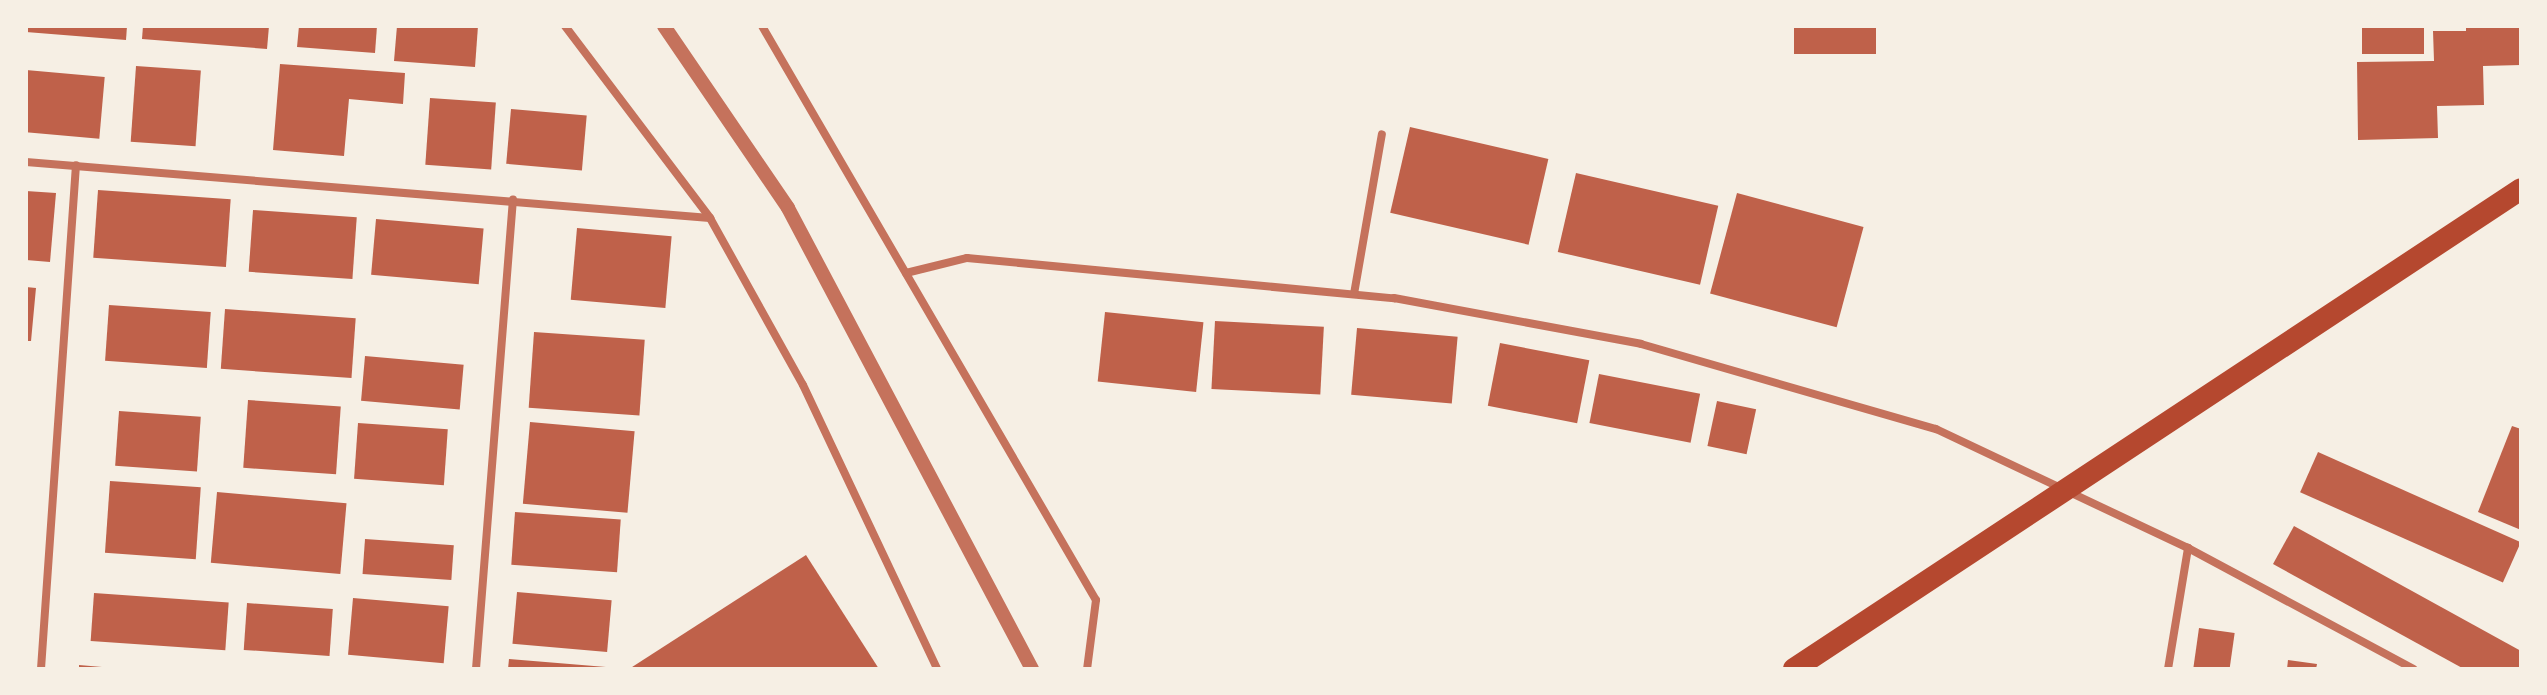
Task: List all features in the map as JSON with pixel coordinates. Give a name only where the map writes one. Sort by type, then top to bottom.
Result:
[{"type":"highway","points":[[1794,669],[2521,189]]},
{"type":"street","points":[[565,26],[710,218],[803,385],[937,669]]},
{"type":"street","points":[[664,26],[788,208],[1032,669]]},
{"type":"street","points":[[762,26],[1096,600],[1087,669]]},
{"type":"street","points":[[1354,294],[1382,134]]},
{"type":"street","points":[[26,162],[513,199],[710,218]]},
{"type":"street","points":[[41,669],[76,165]]},
{"type":"street","points":[[476,669],[513,199]]},
{"type":"street","points":[[906,273],[967,258],[1354,294],[1641,344],[1936,429],[2188,548],[2414,669]]},
{"type":"street","points":[[2168,669],[2188,548]]},
{"type":"building","points":[[26,26],[127,26],[126,40],[26,32]]},
{"type":"building","points":[[143,26],[269,26],[267,49],[142,39]]},
{"type":"building","points":[[299,26],[377,26],[375,53],[297,47]]},
{"type":"building","points":[[397,26],[478,26],[475,67],[394,61]]},
{"type":"building","points":[[1794,26],[1876,26],[1876,54],[1794,54]]},
{"type":"building","points":[[2362,26],[2424,26],[2424,54],[2362,54]]},
{"type":"building","points":[[2466,26],[2521,26],[2521,65],[2483,66],[2484,105],[2437,106],[2438,138],[2358,140],[2357,62],[2434,61],[2433,31],[2466,31]]},
{"type":"building","points":[[280,64],[405,73],[403,104],[349,99],[344,156],[273,150]]},
{"type":"building","points":[[136,66],[201,71],[196,146],[131,142]]},
{"type":"building","points":[[26,70],[105,77],[99,139],[26,132]]},
{"type":"building","points":[[430,98],[496,103],[491,169],[425,165]]},
{"type":"building","points":[[511,109],[587,116],[582,170],[506,164]]},
{"type":"building","points":[[1410,127],[1548,159],[1529,245],[1390,213]]},
{"type":"building","points":[[1576,173],[1718,206],[1700,285],[1558,252]]},
{"type":"building","points":[[98,190],[231,199],[226,267],[93,258]]},
{"type":"building","points":[[26,191],[56,193],[50,262],[26,260]]},
{"type":"building","points":[[1737,193],[1864,227],[1837,327],[1710,293]]},
{"type":"building","points":[[253,210],[357,217],[352,279],[249,272]]},
{"type":"building","points":[[376,219],[484,228],[479,284],[371,275]]},
{"type":"building","points":[[577,228],[672,236],[665,308],[571,300]]},
{"type":"building","points":[[26,287],[36,288],[31,341],[26,341]]},
{"type":"building","points":[[109,305],[211,312],[207,368],[105,361]]},
{"type":"building","points":[[225,309],[356,318],[351,378],[221,369]]},
{"type":"building","points":[[1105,312],[1203,322],[1196,392],[1098,382]]},
{"type":"building","points":[[1215,321],[1324,327],[1320,395],[1211,389]]},
{"type":"building","points":[[1357,328],[1458,337],[1452,404],[1351,395]]},
{"type":"building","points":[[534,332],[645,340],[639,416],[529,408]]},
{"type":"building","points":[[1500,343],[1589,360],[1577,423],[1488,406]]},
{"type":"building","points":[[365,356],[464,365],[460,409],[361,401]]},
{"type":"building","points":[[1599,374],[1700,394],[1691,443],[1589,423]]},
{"type":"building","points":[[248,400],[341,406],[336,474],[243,468]]},
{"type":"building","points":[[1717,401],[1756,409],[1747,454],[1707,446]]},
{"type":"building","points":[[119,411],[201,417],[197,472],[115,466]]},
{"type":"building","points":[[530,422],[635,431],[627,513],[523,504]]},
{"type":"building","points":[[358,423],[448,429],[444,485],[354,479]]},
{"type":"building","points":[[2512,426],[2521,429],[2521,530],[2478,512]]},
{"type":"building","points":[[2318,452],[2521,542],[2503,582],[2300,492]]},
{"type":"building","points":[[110,481],[201,487],[196,559],[105,553]]},
{"type":"building","points":[[217,492],[347,503],[340,574],[211,563]]},
{"type":"building","points":[[515,512],[621,519],[617,572],[511,565]]},
{"type":"building","points":[[2294,526],[2521,651],[2521,669],[2464,669],[2273,564]]},
{"type":"building","points":[[365,539],[454,545],[451,580],[363,574]]},
{"type":"building","points":[[806,555],[879,669],[629,669]]},
{"type":"building","points":[[517,592],[612,600],[607,652],[512,644]]},
{"type":"building","points":[[94,593],[229,602],[225,650],[91,641]]},
{"type":"building","points":[[353,598],[449,606],[444,663],[348,655]]},
{"type":"building","points":[[247,603],[333,609],[330,656],[244,650]]},
{"type":"building","points":[[2199,628],[2235,633],[2230,669],[2193,669]]},
{"type":"building","points":[[509,659],[606,667],[606,669],[508,669]]},
{"type":"building","points":[[2288,660],[2317,664],[2316,669],[2287,669]]},
{"type":"building","points":[[79,665],[102,667],[102,669],[79,669]]}]
